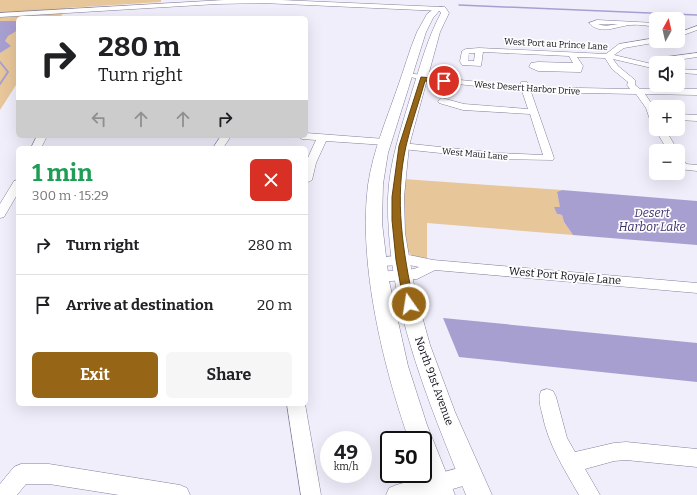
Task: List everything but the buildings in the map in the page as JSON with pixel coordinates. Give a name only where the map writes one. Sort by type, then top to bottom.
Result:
[{"type":"main road","name":"North 91st Avenue","points":[[418,75],[422,30],[434,12],[445,5]]},
{"type":"main road","name":"North 91st Avenue","points":[[418,431],[397,366],[377,269],[374,204],[379,164],[393,144],[435,32],[445,13],[445,5]]},
{"type":"main road","name":"North 91st Avenue","points":[[393,144],[397,233],[412,317],[427,366],[444,412],[475,485]]},
{"type":"main road","points":[[432,469],[440,490]]},
{"type":"street","points":[[0,15],[200,1],[445,5]]},
{"type":"street","points":[[100,16],[104,8]]},
{"type":"street","points":[[629,23],[649,24]]},
{"type":"street","points":[[685,32],[697,28]]},
{"type":"street","points":[[649,41],[622,46],[608,56],[610,62],[617,70],[616,74],[624,82],[634,88],[649,107]]},
{"type":"street","points":[[479,50],[478,64],[465,63],[466,51],[479,50]]},
{"type":"street","name":"West Port au Prince Lane","points":[[479,50],[608,56],[649,65]]},
{"type":"street","points":[[572,55],[579,66]]},
{"type":"street","points":[[685,57],[697,55]]},
{"type":"street","points":[[685,71],[697,72]]},
{"type":"street","name":"West Desert Harbor Drive","points":[[418,75],[581,91],[697,86]]},
{"type":"street","points":[[442,101],[463,107],[534,112],[526,86]]},
{"type":"street","name":"West Desert Harbor Drive","points":[[634,88],[697,92]]},
{"type":"street","name":"West Maui Lane","points":[[308,137],[393,144],[498,156],[549,158],[534,112]]},
{"type":"street","points":[[685,117],[697,118]]},
{"type":"street","points":[[308,173],[322,138]]},
{"type":"street","points":[[685,164],[697,168]]},
{"type":"street","points":[[0,214],[14,200]]},
{"type":"street","name":"West Port Royale Lane","points":[[377,269],[402,267],[417,274],[433,265],[697,288]]},
{"type":"street","points":[[547,397],[556,433],[571,463],[590,495]]},
{"type":"street","points":[[296,406],[311,495]]},
{"type":"street","points":[[571,463],[626,451],[697,458]]},
{"type":"street","points":[[4,495],[21,474],[49,474],[180,495]]},
{"type":"street","points":[[396,495],[475,485]]},
{"type":"shaded area","points":[[0,0],[161,0],[161,2],[66,8],[61,16],[16,16],[16,85],[0,110]]},
{"type":"shaded area","points":[[403,179],[562,190],[557,193],[561,208],[555,207],[557,214],[562,215],[564,222],[573,235],[427,223],[427,259],[412,256],[406,249]]},
{"type":"water","points":[[0,21],[16,21],[16,31],[8,36],[5,41],[11,46],[0,53]]},
{"type":"water","name":"Desert Harbor Lake","points":[[562,190],[697,201],[697,245],[573,235],[564,222],[562,215],[557,214],[554,207],[560,207],[557,192]]},
{"type":"water","points":[[443,318],[697,343],[697,382],[459,357]]},
{"type":"waterway","points":[[459,5],[697,15]]},
{"type":"waterway","points":[[0,62],[8,72],[0,84]]},
{"type":"route","points":[[409,304],[400,260],[396,220],[396,197],[402,146],[423,78],[444,81]]}]
